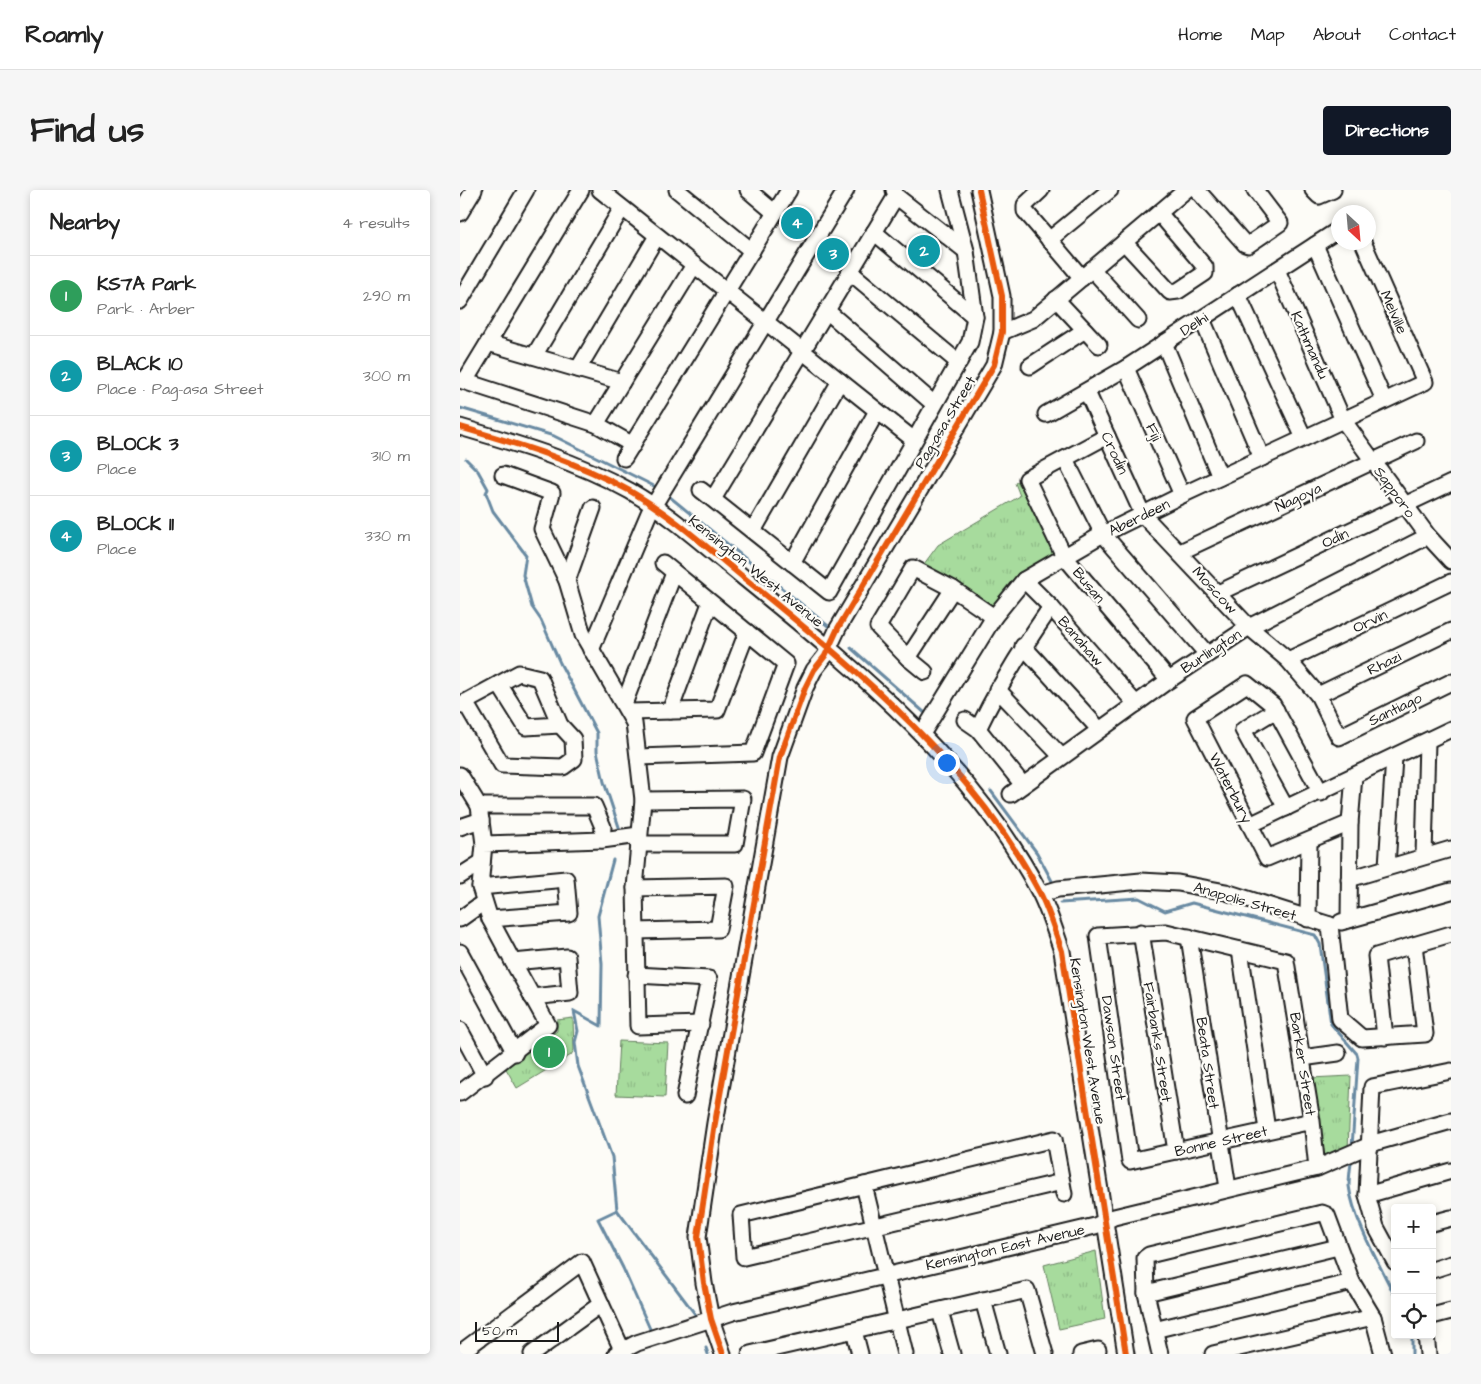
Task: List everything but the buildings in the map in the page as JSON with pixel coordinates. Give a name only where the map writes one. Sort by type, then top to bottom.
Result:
[{"type":"street","points":[[460,213],[474,190]]},
{"type":"street","points":[[460,300],[526,190]]},
{"type":"street","points":[[581,190],[463,381],[596,424],[633,445]]},
{"type":"street","points":[[600,190],[914,440]]},
{"type":"street","points":[[676,190],[752,251]]},
{"type":"street","points":[[748,190],[775,213]]},
{"type":"street","points":[[624,458],[789,190]]},
{"type":"street","points":[[591,650],[644,523],[846,190]]},
{"type":"street","points":[[950,190],[966,251],[975,317],[970,342],[829,592],[707,495],[803,352],[895,193],[966,251]]},
{"type":"street","name":"Pag-asa Street","points":[[723,1354],[711,1319],[698,1237],[703,1192],[743,957],[780,757],[805,688],[814,670],[825,656],[828,647],[994,366],[1002,332],[1002,296],[980,190]]},
{"type":"street","points":[[1041,190],[1025,205],[1025,211],[1050,240],[1138,320]]},
{"type":"street","points":[[1050,240],[1110,190]]},
{"type":"street","points":[[1002,332],[1033,319],[1186,190]]},
{"type":"street","points":[[1197,190],[1244,244],[1248,245],[1280,222],[1255,190]]},
{"type":"street","points":[[1313,190],[1319,196],[1333,190]]},
{"type":"street","points":[[534,356],[622,208]]},
{"type":"street","points":[[1124,242],[1170,292],[1178,291],[1205,273],[1205,267],[1159,213]]},
{"type":"street","points":[[874,232],[975,317]]},
{"type":"street","name":"Delhi","points":[[1046,414],[1126,368],[1331,235]]},
{"type":"street","points":[[578,369],[657,236]]},
{"type":"street","points":[[1315,245],[1384,400]]},
{"type":"street","name":"Melville","points":[[1367,250],[1425,382]]},
{"type":"street","points":[[596,424],[694,265]]},
{"type":"street","name":"Kathmandu","points":[[1277,270],[1343,420]]},
{"type":"street","points":[[850,272],[959,363]]},
{"type":"street","points":[[1238,295],[1304,438]]},
{"type":"street","points":[[1056,299],[1099,345]]},
{"type":"street","points":[[827,311],[934,404]]},
{"type":"street","points":[[1202,319],[1262,458]]},
{"type":"street","points":[[1030,366],[1085,330]]},
{"type":"street","points":[[488,342],[622,382]]},
{"type":"street","points":[[1164,343],[1220,477]]},
{"type":"street","name":"Fiji","points":[[1126,368],[1182,495]]},
{"type":"street","points":[[753,531],[840,381]]},
{"type":"street","name":"Aberdeen","points":[[922,734],[994,617],[1024,580],[1104,534],[1182,495],[1425,382]]},
{"type":"street","name":"Crodin","points":[[1087,392],[1143,515]]},
{"type":"street","points":[[792,562],[877,411]]},
{"type":"street","name":"Sapporo","points":[[1343,420],[1404,505],[1428,536],[1451,561]]},
{"type":"street","name":"Kensington West Avenue","points":[[460,427],[528,448],[582,468],[654,506],[828,647],[922,734],[985,809],[1018,855],[1041,894],[1062,951],[1126,1354]]},
{"type":"street","points":[[1107,436],[1064,459],[1104,534],[1207,654]]},
{"type":"street","name":"Nagoya","points":[[1180,552],[1416,441]]},
{"type":"street","name":"Busan","points":[[1064,459],[1027,479],[1064,556],[1169,680]]},
{"type":"street","points":[[503,475],[552,493],[542,529],[567,581],[583,635],[634,723],[643,800],[635,888],[638,1026],[701,1024]]},
{"type":"street","name":"Odin","points":[[1218,593],[1450,485]]},
{"type":"street","points":[[567,581],[593,508]]},
{"type":"street","name":"Moscow","points":[[1143,515],[1249,627],[1288,660],[1318,695],[1339,737]]},
{"type":"street","name":"Burlington","points":[[978,729],[1017,789],[1169,680],[1249,627],[1428,536]]},
{"type":"street","points":[[627,708],[669,568],[786,664],[753,753],[639,756]]},
{"type":"street","points":[[925,672],[908,658],[878,627],[913,568],[953,589],[994,617]]},
{"type":"street","name":"Banahaw","points":[[1024,580],[1136,704]]},
{"type":"street","name":"Orvin","points":[[1288,660],[1451,582]]},
{"type":"street","points":[[908,658],[953,589]]},
{"type":"street","points":[[670,711],[710,603]]},
{"type":"street","points":[[965,720],[978,729],[997,689],[1023,646],[1051,608]]},
{"type":"street","name":"Rhazi","points":[[1318,695],[1451,631]]},
{"type":"street","points":[[627,708],[670,711],[717,710],[747,632]]},
{"type":"street","points":[[1023,646],[1099,729]]},
{"type":"street","points":[[519,673],[540,678],[560,725],[573,739],[574,759],[563,767],[502,765],[463,704],[519,673]]},
{"type":"street","name":"Santiago","points":[[1339,737],[1451,682]]},
{"type":"street","points":[[499,684],[526,727],[560,725]]},
{"type":"street","name":"Waterbury","points":[[1276,710],[1273,705],[1247,684],[1195,718],[1268,858],[1309,840]]},
{"type":"street","points":[[997,689],[1061,756]]},
{"type":"street","points":[[1286,808],[1243,730],[1276,710],[1321,793]]},
{"type":"street","points":[[1250,826],[1451,729]]},
{"type":"street","points":[[1424,856],[1427,741]]},
{"type":"street","points":[[1387,866],[1394,757]]},
{"type":"street","points":[[460,775],[480,813],[484,844],[480,887],[484,902],[490,919],[548,1025],[485,1076],[460,1093]]},
{"type":"street","points":[[1349,920],[1350,823],[1354,776]]},
{"type":"street","points":[[484,844],[638,840],[735,844],[743,799],[643,800]]},
{"type":"street","points":[[460,828],[480,813],[594,806],[603,827],[602,840]]},
{"type":"street","points":[[1308,919],[1309,840],[1350,823]]},
{"type":"street","points":[[1349,878],[1451,849]]},
{"type":"street","points":[[460,876],[482,862]]},
{"type":"street","points":[[480,887],[566,879],[568,913],[490,919]]},
{"type":"street","name":"Anapolis Street","points":[[1041,894],[1058,889],[1141,881],[1178,882],[1226,892],[1330,925]]},
{"type":"street","points":[[635,888],[726,886],[718,929],[636,931]]},
{"type":"street","points":[[1414,945],[1425,1034],[1362,1038],[1340,1018],[1330,925],[1451,892]]},
{"type":"street","points":[[460,919],[484,902]]},
{"type":"street","points":[[1141,932],[1166,932],[1240,950],[1267,1130]]},
{"type":"street","name":"Dawson Street","points":[[1130,1161],[1098,936],[1141,932]]},
{"type":"street","name":"Fairbanks Street","points":[[1141,932],[1176,1151]]},
{"type":"street","points":[[1385,1037],[1376,956],[1451,934]]},
{"type":"street","name":"Beata Street","points":[[1189,937],[1219,1140],[1228,1188]]},
{"type":"street","name":"Barker Street","points":[[1240,950],[1286,961],[1312,1121],[1317,1168]]},
{"type":"street","points":[[460,952],[515,1052]]},
{"type":"street","points":[[513,962],[567,957],[570,993],[532,997]]},
{"type":"street","points":[[636,975],[709,979],[701,1024],[684,1096]]},
{"type":"street","points":[[460,1030],[485,1076]]},
{"type":"street","points":[[1302,1058],[1338,1053]]},
{"type":"street","points":[[1392,1249],[1388,1235],[1370,1212],[1367,1195],[1372,1087],[1451,1071]]},
{"type":"street","name":"Bonne Street","points":[[1130,1161],[1312,1121]]},
{"type":"street","name":"Kensington East Avenue","points":[[620,1352],[711,1319],[886,1275],[1089,1228],[1119,1216],[1228,1188],[1317,1168],[1388,1139],[1451,1121]]},
{"type":"street","points":[[1054,1139],[1063,1188],[874,1226],[744,1257],[741,1215],[864,1185],[1054,1139]]},
{"type":"street","points":[[1367,1195],[1451,1171]]},
{"type":"street","points":[[864,1185],[905,1354]]},
{"type":"street","points":[[1160,1354],[1146,1293],[1144,1258],[1148,1255],[1322,1213],[1327,1215],[1352,1282],[1373,1317],[1383,1354]]},
{"type":"street","points":[[1436,1222],[1451,1218]]},
{"type":"street","points":[[1146,1293],[1338,1247]]},
{"type":"street","points":[[460,1353],[582,1262],[620,1352]]},
{"type":"street","points":[[1436,1269],[1451,1264]]},
{"type":"street","points":[[1154,1330],[1352,1282]]},
{"type":"street","points":[[750,1354],[811,1347],[896,1320],[1027,1290],[1045,1354]]},
{"type":"street","points":[[983,1300],[998,1354]]},
{"type":"street","points":[[532,1354],[601,1304]]},
{"type":"street","points":[[940,1311],[952,1354]]},
{"type":"street","points":[[1436,1315],[1451,1311]]},
{"type":"street","points":[[1213,1354],[1373,1317]]},
{"type":"street","points":[[854,1332],[860,1354]]},
{"type":"street","points":[[1426,1339],[1428,1354]]},
{"type":"green space","points":[[1023,479],[1055,553],[1022,577],[993,606],[987,606],[921,568],[938,545],[1020,496],[1015,483]]},
{"type":"green space","points":[[573,1018],[574,1050],[571,1055],[517,1088],[505,1067],[557,1031],[557,1020]]},
{"type":"green space","points":[[619,1041],[668,1043],[665,1097],[616,1095]]},
{"type":"green space","points":[[1351,1076],[1348,1150],[1323,1159],[1310,1078]]},
{"type":"green space","points":[[1096,1251],[1105,1319],[1059,1329],[1044,1265]]},
{"type":"waterway","points":[[460,408],[554,436],[658,488]]},
{"type":"waterway","points":[[466,459],[478,471],[488,489],[486,493],[493,511],[526,555],[523,575],[532,607],[541,620],[560,663],[597,733],[597,751],[604,782],[620,830]]},
{"type":"waterway","points":[[665,493],[833,630]]},
{"type":"waterway","points":[[851,648],[925,713]]},
{"type":"waterway","points":[[991,791],[1037,853],[1052,881]]},
{"type":"waterway","points":[[613,860],[598,916],[602,964],[601,1026],[574,1011],[578,1031],[575,1042],[578,1066],[612,1157],[617,1210],[598,1219],[623,1268],[650,1329]]},
{"type":"waterway","points":[[1060,903],[1139,898],[1165,911],[1192,903],[1315,935],[1320,944],[1331,1024],[1357,1054],[1358,1058],[1352,1147]]},
{"type":"waterway","points":[[1351,1163],[1349,1186],[1356,1213],[1394,1294]]},
{"type":"waterway","points":[[617,1210],[695,1314]]},
{"type":"waterway","points":[[1412,1339],[1412,1354]]},
{"type":"waterway","points":[[706,1348],[708,1354]]},
{"type":"cycle path","points":[[723,1354],[711,1319],[698,1237],[715,1123],[780,757],[805,688],[814,670],[825,656],[838,628],[994,365],[1002,332],[1002,296],[979,190]]},
{"type":"cycle path","points":[[460,427],[568,462],[610,480],[663,512],[795,619],[875,689],[913,725],[983,804],[1013,847],[1040,893],[1062,951],[1126,1354]]},
{"type":"place","name":"BLOCK 11","points":[[797,223]]},
{"type":"place","name":"BLACK 10","points":[[924,251]]},
{"type":"place","name":"BLOCK 3","points":[[833,254]]},
{"type":"place","name":"KS7A Park","points":[[549,1052]]}]
